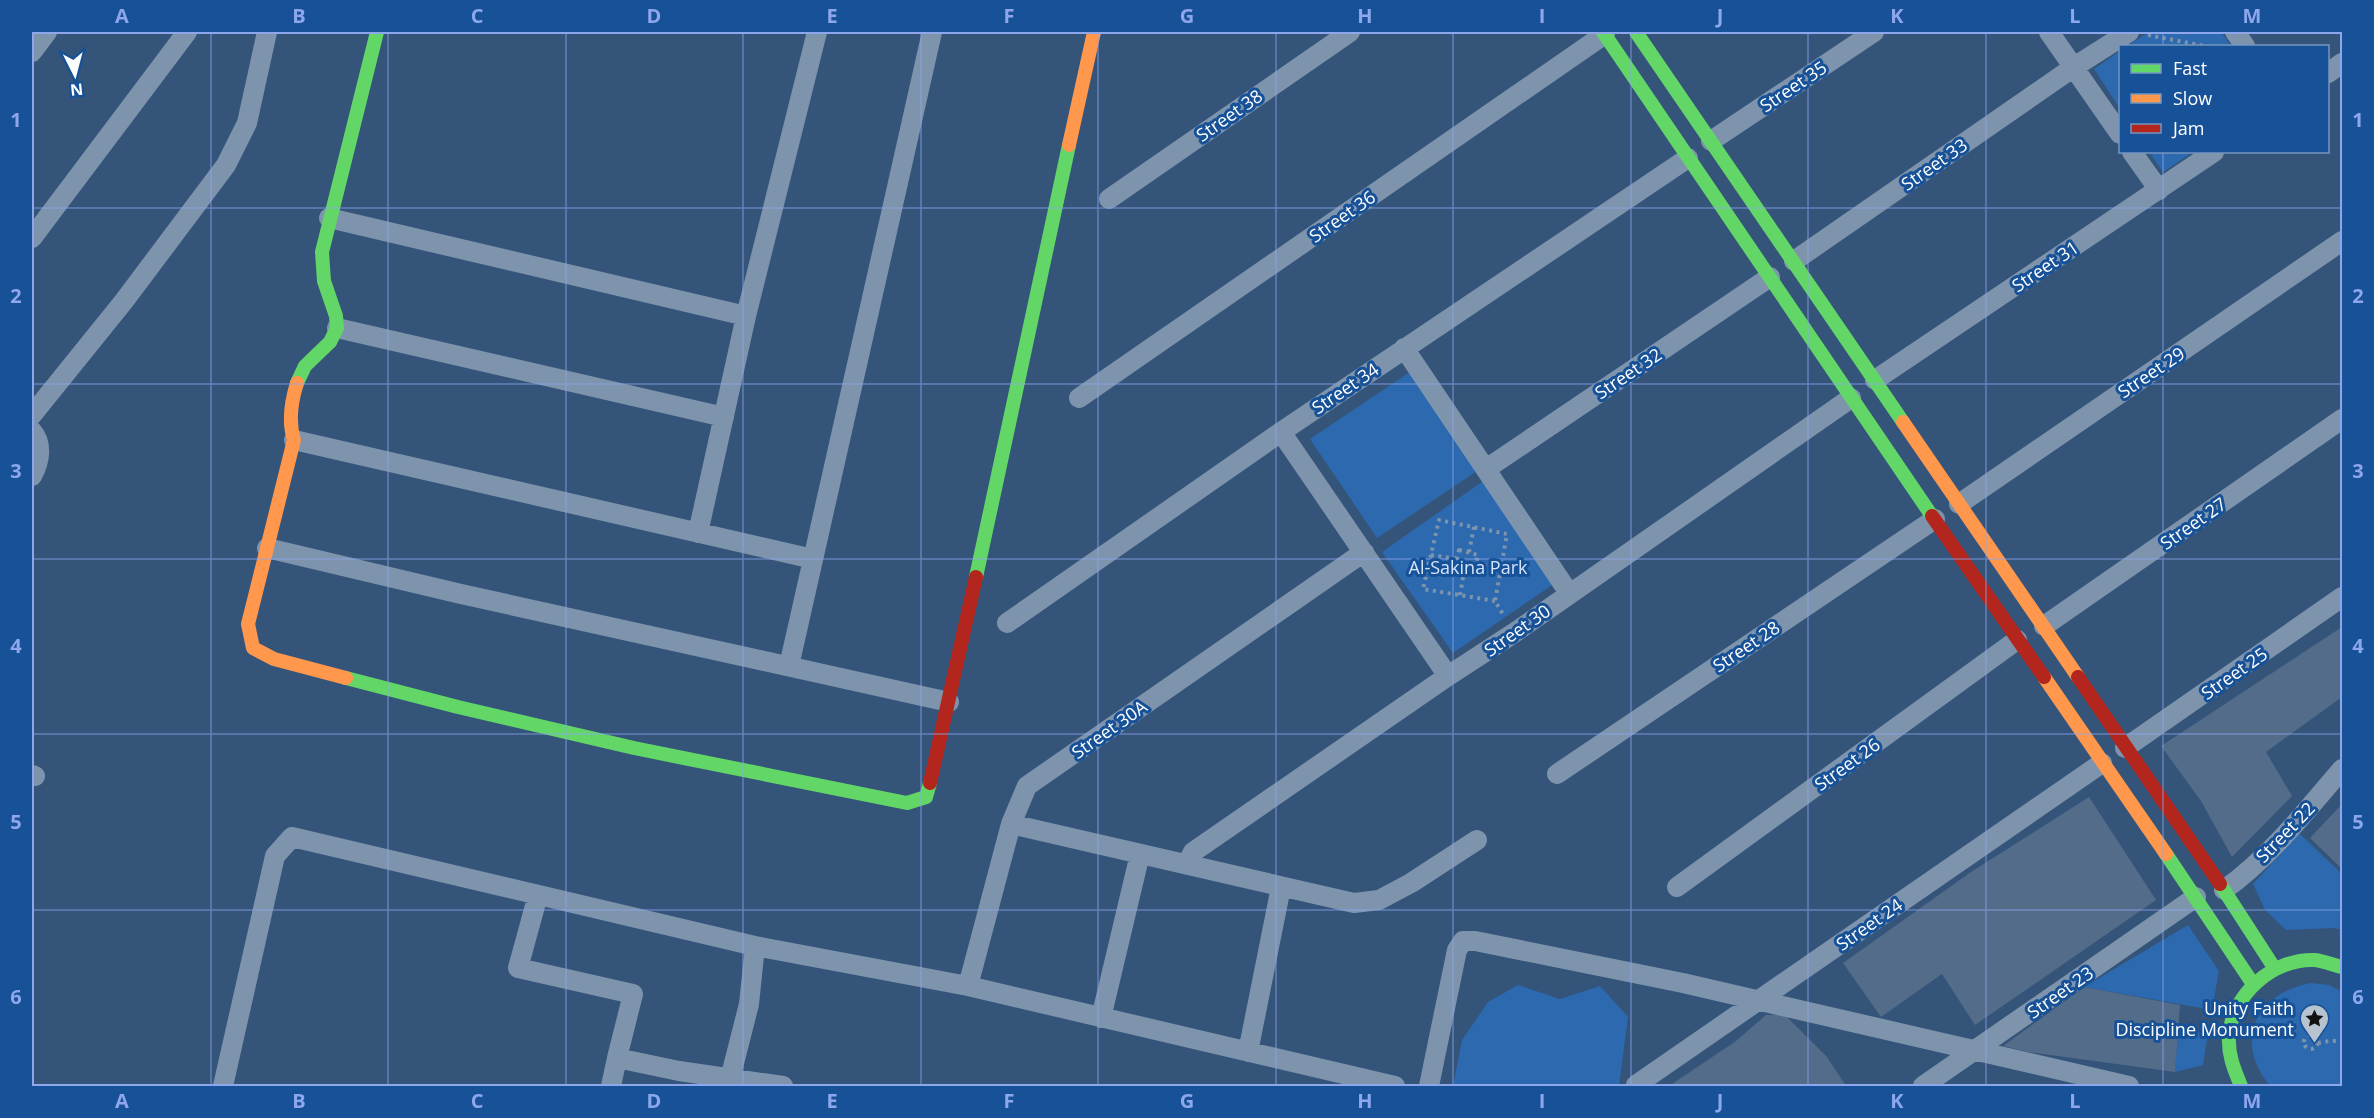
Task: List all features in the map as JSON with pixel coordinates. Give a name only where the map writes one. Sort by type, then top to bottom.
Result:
[{"type":"street","points":[[32,52],[47,32]]},
{"type":"street","points":[[32,238],[187,32]]},
{"type":"street","points":[[32,415],[124,301],[226,165],[247,123],[267,32]]},
{"type":"street","points":[[377,32],[322,252],[321,272],[329,300],[336,313],[337,328],[331,341],[311,358],[298,376],[289,430],[294,440],[248,624],[253,648],[274,658],[435,701],[634,748],[907,803],[926,797],[932,778],[1094,32]]},
{"type":"street","points":[[698,533],[746,316],[817,32]]},
{"type":"street","points":[[789,666],[932,32]]},
{"type":"street","name":"Street 38","points":[[1109,199],[1350,32]]},
{"type":"street","points":[[1636,32],[2044,626],[2125,748],[2224,890],[2275,969]]},
{"type":"street","name":"Street 35","points":[[1711,141],[1874,32]]},
{"type":"street","points":[[2049,32],[2119,131]]},
{"type":"street","points":[[2235,32],[2244,45]]},
{"type":"street","points":[[1604,33],[1851,398],[2196,897],[2253,984]]},
{"type":"street","name":"Street 36","points":[[1079,398],[1604,33]]},
{"type":"street","name":"Street 33","points":[[1794,261],[2074,67],[2136,33]]},
{"type":"street","points":[[2329,73],[2343,63]]},
{"type":"street","points":[[2134,153],[2159,190]]},
{"type":"street","name":"Street 31","points":[[1875,380],[2213,153]]},
{"type":"street","name":"Street 34","points":[[1007,623],[1404,348],[1688,158]]},
{"type":"street","points":[[329,218],[746,316]]},
{"type":"street","name":"Street 29","points":[[1959,504],[2343,241]]},
{"type":"street","name":"Street 32","points":[[1486,469],[1770,278]]},
{"type":"street","points":[[337,328],[724,417]]},
{"type":"street","points":[[1404,348],[1569,593]]},
{"type":"street","name":"Street 30","points":[[1187,864],[1193,852],[1514,633],[1851,398]]},
{"type":"street","points":[[1876,434],[1901,418]]},
{"type":"street","name":"Street 27","points":[[2044,626],[2343,419]]},
{"type":"street","points":[[32,431],[39,446],[40,455],[32,476]]},
{"type":"street","points":[[1281,432],[1448,676]]},
{"type":"street","points":[[294,440],[813,559]]},
{"type":"street","name":"Street 28","points":[[1557,774],[1935,519]]},
{"type":"street","points":[[267,548],[461,594],[949,702]]},
{"type":"street","name":"Street 30A","points":[[968,986],[1011,824],[1027,786],[1364,552]]},
{"type":"street","name":"Street 25","points":[[2125,748],[2343,597]]},
{"type":"street","name":"Street 26","points":[[1677,887],[2017,640]]},
{"type":"street","name":"Street 24","points":[[1636,1085],[2102,763]]},
{"type":"street","name":"Street 22","points":[[2224,890],[2239,879],[2299,819],[2343,769]]},
{"type":"street","points":[[1011,824],[1354,903],[1379,900],[1411,883],[1477,840]]},
{"type":"street","points":[[223,1086],[275,856],[292,837],[755,946],[968,986],[1395,1086]]},
{"type":"street","points":[[1101,1018],[1140,854]]},
{"type":"street","points":[[1248,1053],[1281,887]]},
{"type":"street","points":[[538,895],[518,968],[633,994],[611,1086]]},
{"type":"street","name":"Street 23","points":[[1923,1086],[2196,897]]},
{"type":"street","points":[[1429,1086],[1457,950],[1463,941],[1475,941],[1637,973],[2129,1086]]},
{"type":"street","points":[[730,1079],[749,1004],[755,946]]},
{"type":"street","points":[[2234,1085],[2229,1056],[2229,1030],[2237,1005],[2253,984],[2275,969],[2296,962],[2318,961],[2343,967]]},
{"type":"street","points":[[616,1058],[730,1079],[783,1086]]},
{"type":"path","points":[[2136,33],[2194,45]]},
{"type":"path","points":[[1439,520],[1507,534],[1495,601],[1423,589],[1431,555],[1439,520]]},
{"type":"path","points":[[1469,552],[1474,527]]},
{"type":"path","points":[[1459,550],[1469,552],[1478,555],[1474,573],[1454,568],[1459,550]]},
{"type":"path","points":[[1431,555],[1457,559]]},
{"type":"path","points":[[1476,564],[1501,568]]},
{"type":"path","points":[[1460,595],[1464,572]]},
{"type":"path","points":[[2318,1043],[2343,1041]]},
{"type":"green space","points":[[2149,32],[2221,32],[2230,45],[2129,45]]},
{"type":"green space","points":[[2119,52],[2119,107],[2094,69]]},
{"type":"green space","points":[[2150,153],[2192,153],[2163,172]]},
{"type":"green space","points":[[1410,372],[1477,471],[1377,538],[1310,439]]},
{"type":"green space","name":"Al-Sakina Park","points":[[1483,481],[1555,583],[1453,653],[1382,552]]},
{"type":"green space","points":[[2299,833],[2342,874],[2342,930],[2335,928],[2286,930],[2265,910],[2253,884]]},
{"type":"green space","points":[[2188,925],[2219,971],[2212,1010],[2084,987]]},
{"type":"green space","points":[[2311,983],[2329,985],[2342,992],[2342,1086],[2270,1086],[2259,1069],[2253,1052],[2252,1036],[2256,1021],[2264,1008],[2276,997],[2292,988]]},
{"type":"green space","points":[[1518,985],[1560,999],[1600,986],[1628,1017],[1619,1086],[1453,1086],[1462,1040],[1488,1002]]},
{"type":"green space","points":[[2178,1030],[2208,1033],[2203,1065],[2175,1072]]},
{"type":"building","points":[[2342,627],[2342,697],[2266,752],[2292,796],[2232,857],[2201,801],[2161,746]]},
{"type":"building","points":[[2089,797],[2156,900],[1975,1025],[1942,974],[1881,1017],[1843,963],[1971,872]]},
{"type":"building","points":[[2342,804],[2342,869],[2310,838]]},
{"type":"building","points":[[2084,987],[2180,1005],[2175,1072],[2028,1052],[2003,1046]]},
{"type":"building","points":[[1766,1015],[1785,1015],[1827,1057],[1846,1086],[1669,1086],[1736,1041]]},
{"type":"traffic: fast","points":[[297,383],[305,366],[330,342],[337,328],[336,316],[324,281],[322,252],[377,32]]},
{"type":"traffic: fast","points":[[1603,32],[1932,516]]},
{"type":"traffic: fast","points":[[1636,32],[1903,422]]},
{"type":"traffic: fast","points":[[976,577],[1069,145]]},
{"type":"traffic: fast","points":[[346,678],[634,748],[907,803],[926,797],[930,783]]},
{"type":"traffic: fast","points":[[2166,854],[2253,984]]},
{"type":"traffic: fast","points":[[2220,884],[2275,969]]},
{"type":"traffic: fast","points":[[2241,1086],[2231,1056],[2229,1037],[2237,1007],[2246,994],[2270,972],[2284,965],[2315,960],[2342,967]]},
{"type":"traffic: slow","points":[[1069,145],[1094,32]]},
{"type":"traffic: slow","points":[[297,383],[291,412],[294,440],[248,624],[253,648],[274,659],[346,678]]},
{"type":"traffic: slow","points":[[1903,422],[2078,677]]},
{"type":"traffic: slow","points":[[2044,677],[2166,854]]},
{"type":"traffic: jam","points":[[1932,516],[2044,677]]},
{"type":"traffic: jam","points":[[930,783],[976,577]]},
{"type":"traffic: jam","points":[[2078,677],[2220,884]]},
{"type":"place","name":"Unity Faith Discipline Monument","points":[[2315,1044]]}]
